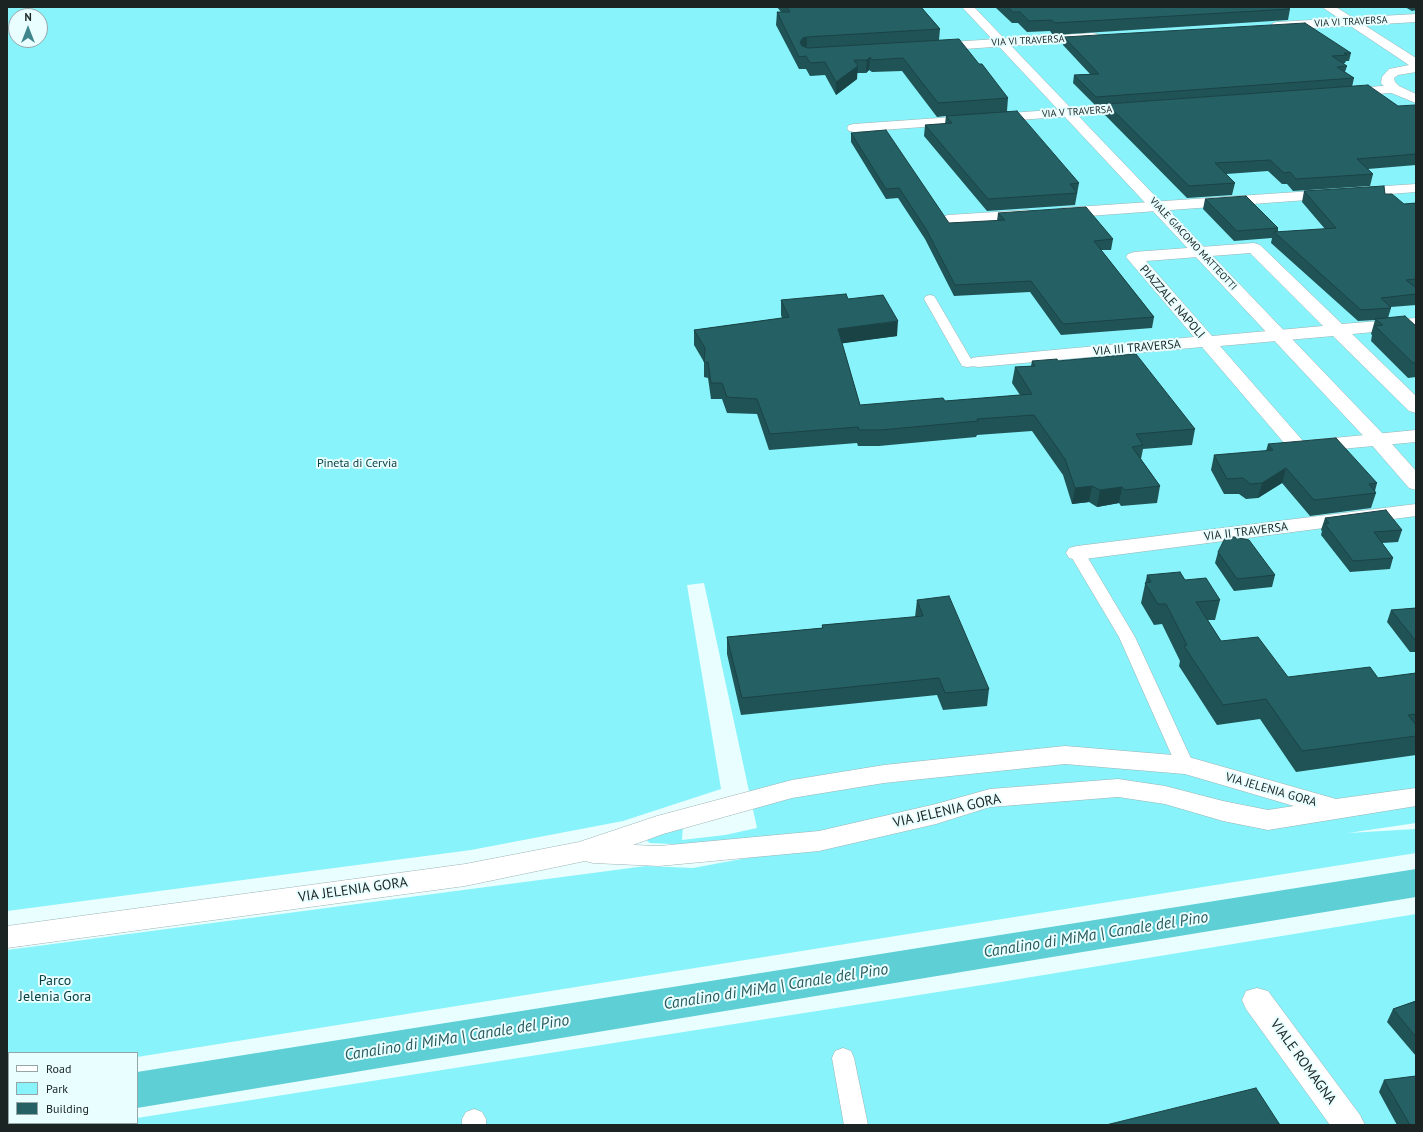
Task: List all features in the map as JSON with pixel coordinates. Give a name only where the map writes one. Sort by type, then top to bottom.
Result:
[{"type":"street","name":"VIALE GIACOMO MATTEOTTI","points":[[968,7],[1158,206],[1376,439],[1416,484]]},
{"type":"street","points":[[1328,7],[1416,64]]},
{"type":"street","name":"VIA VI TRAVERSA","points":[[1268,27],[1416,18]]},
{"type":"street","name":"VIA VI TRAVERSA","points":[[918,48],[1104,36]]},
{"type":"street","points":[[1416,68],[1394,72],[1388,77],[1388,83],[1394,89],[1416,99]]},
{"type":"street","points":[[1331,94],[1394,89]]},
{"type":"street","name":"VIA V TRAVERSA","points":[[854,128],[1151,107]]},
{"type":"street","points":[[948,220],[1416,188]]},
{"type":"street","name":"PIAZZALE NAPOLI","points":[[1416,406],[1254,248],[1134,257],[1298,447],[1416,436]]},
{"type":"street","name":"VIA III TRAVERSA","points":[[978,362],[1416,323]]},
{"type":"street","name":"VIA II TRAVERSA","points":[[1077,553],[1416,510]]},
{"type":"street","name":"VIA JELENIA GORA","points":[[7,937],[465,875],[581,852],[657,826],[792,789],[884,774],[1064,755],[1185,765],[1334,808]]},
{"type":"street","name":"VIA JELENIA GORA","points":[[581,852],[659,856],[819,841],[936,814],[990,798],[1118,788],[1166,795],[1223,811],[1268,820],[1334,808],[1416,797]]},
{"type":"street","name":"VIA JELENIA GORA","points":[[7,927],[124,921]]},
{"type":"street","name":"VIALE ROMAGNA","points":[[1257,1000],[1348,1125]]},
{"type":"lane","points":[[930,299],[967,363],[978,362]]},
{"type":"lane","points":[[1077,553],[1127,637],[1185,765]]},
{"type":"lane","points":[[843,1058],[856,1125]]},
{"type":"green space","points":[[7,7],[1416,7],[1416,823],[1348,833],[1416,829],[1416,853],[138,1057],[138,1052],[8,1052],[7,1077],[7,950],[646,866],[693,868],[763,855],[693,845],[650,843],[647,841],[649,837],[683,826],[682,840],[725,835],[757,828],[704,583],[687,585],[721,789],[623,821],[471,850],[7,911]]},
{"type":"green space","points":[[1416,914],[1416,1125],[92,1125],[138,1124],[138,1118],[995,983]]},
{"type":"building","points":[[787,7],[921,7],[940,29],[807,37],[803,38],[800,42],[802,46],[808,48],[959,39],[979,64],[982,64],[1008,98],[938,103],[903,58],[872,60],[870,57],[867,60],[854,60],[858,66],[836,82],[825,62],[810,63],[806,56],[799,57],[777,12],[790,12]]},
{"type":"building","points":[[1008,7],[1287,7],[1290,9],[1055,23],[1051,20],[1029,21],[1020,12],[1013,12]]},
{"type":"building","points":[[1305,23],[1351,53],[1344,53],[1347,55],[1332,56],[1347,66],[1337,67],[1354,78],[1096,97],[1074,75],[1099,74],[1064,37]]},
{"type":"building","points":[[1368,85],[1398,106],[1416,106],[1416,154],[1357,159],[1373,174],[1296,179],[1290,172],[1284,173],[1270,160],[1215,163],[1235,183],[1189,186],[1107,104]]},
{"type":"building","points":[[1017,111],[1079,183],[1070,184],[1077,193],[988,199],[925,125],[952,123],[946,116]]},
{"type":"building","points":[[886,130],[949,223],[1005,220],[998,213],[1086,207],[1113,239],[1094,241],[1154,317],[1063,324],[1031,281],[955,285],[926,229],[899,188],[886,189],[851,133]]},
{"type":"building","points":[[1384,186],[1385,194],[1392,194],[1404,204],[1416,203],[1416,279],[1406,280],[1416,288],[1416,294],[1381,298],[1391,308],[1361,310],[1274,232],[1336,228],[1304,191]]},
{"type":"building","points":[[1246,196],[1278,228],[1237,231],[1205,199]]},
{"type":"building","points":[[846,294],[848,299],[883,295],[898,321],[838,329],[860,405],[943,398],[945,401],[1032,394],[1015,367],[1035,366],[1032,361],[1057,359],[1058,361],[1136,354],[1195,429],[1136,434],[1143,445],[1132,447],[1160,486],[1125,490],[1122,487],[1100,490],[1092,486],[1075,488],[1065,459],[1034,415],[977,419],[978,421],[881,430],[859,430],[858,427],[770,434],[757,399],[727,397],[722,383],[711,383],[708,362],[704,362],[705,348],[694,330],[789,317],[781,300]]},
{"type":"building","points":[[1405,316],[1416,326],[1416,363],[1413,363],[1375,326],[1383,325],[1375,319]]},
{"type":"building","points":[[1336,438],[1377,483],[1369,484],[1376,493],[1314,500],[1286,468],[1262,483],[1250,484],[1243,478],[1227,479],[1214,455],[1273,450],[1268,444]]},
{"type":"building","points":[[1386,510],[1402,530],[1374,532],[1393,558],[1353,561],[1325,524],[1329,523],[1325,518]]},
{"type":"building","points":[[1234,537],[1249,540],[1275,575],[1237,579],[1218,552],[1225,538]]},
{"type":"building","points":[[1180,572],[1185,580],[1206,578],[1220,600],[1196,602],[1221,641],[1258,637],[1288,677],[1370,667],[1378,678],[1416,673],[1416,714],[1408,715],[1416,725],[1416,736],[1302,751],[1266,699],[1223,705],[1184,646],[1187,645],[1166,604],[1158,604],[1145,583],[1151,582],[1147,575]]},
{"type":"building","points":[[949,596],[989,689],[945,693],[939,678],[742,698],[727,637],[823,628],[822,625],[923,616],[917,600]]},
{"type":"building","points":[[1416,608],[1416,640],[1415,640],[1391,610]]},
{"type":"building","points":[[1416,1001],[1416,1037],[1393,1009]]},
{"type":"building","points":[[1416,1076],[1416,1125],[1410,1125],[1384,1080]]},
{"type":"building","points":[[1256,1088],[1280,1125],[1106,1125]]},
{"type":"waterway","name":"Canalino di MiMa | Canale del Pino","points":[[138,1090],[1416,883]]},
{"type":"park label","name":"Pineta di Cervia","points":[[357,464]]},
{"type":"park label","name":"Parco Jelenia Gora","points":[[55,990]]}]
